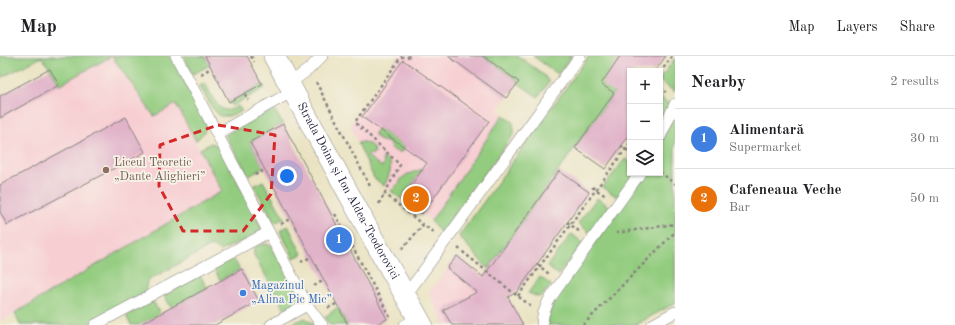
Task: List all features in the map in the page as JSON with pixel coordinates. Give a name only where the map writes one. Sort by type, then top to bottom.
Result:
[{"type":"street","name":"Strada Doina și Ion Aldea-Teodorovici","points":[[274,56],[375,242],[406,295],[416,323]]},
{"type":"lane","points":[[176,56],[307,305],[322,325]]},
{"type":"lane","points":[[217,134],[291,88],[322,56]]},
{"type":"lane","points":[[406,295],[580,56]]},
{"type":"lane","points":[[663,130],[675,104]]},
{"type":"lane","points":[[543,320],[548,302],[638,176]]},
{"type":"lane","points":[[95,325],[268,232]]},
{"type":"lane","points":[[271,325],[307,305]]},
{"type":"lane","points":[[652,325],[675,312]]},
{"type":"path","points":[[379,204],[400,165],[355,122],[401,57],[410,56]]},
{"type":"path","points":[[663,69],[672,56]]},
{"type":"path","points":[[518,296],[626,149],[622,146]]},
{"type":"path","points":[[663,174],[675,184]]},
{"type":"path","points":[[592,187],[596,190]]},
{"type":"path","points":[[384,193],[423,225],[447,239],[518,296],[543,320]]},
{"type":"path","points":[[567,222],[570,225]]},
{"type":"path","points":[[594,236],[675,224]]},
{"type":"path","points":[[402,249],[423,225]]},
{"type":"path","points":[[583,325],[675,232]]},
{"type":"path","points":[[537,264],[540,267]]},
{"type":"path","points":[[253,288],[264,283]]},
{"type":"highlighted area","points":[[218,125],[275,135],[271,194],[243,231],[183,231],[159,186],[160,145]]},
{"type":"shaded area","name":"Liceul Teoretic „Dante Alighieri”","points":[[112,56],[154,116],[176,104],[222,191],[0,322],[0,118]]},
{"type":"shaded area","points":[[399,56],[483,56],[519,81],[497,110],[503,115],[431,221],[374,178],[350,125]]},
{"type":"shaded area","points":[[457,256],[508,297],[523,325],[445,325],[429,293]]},
{"type":"green space","points":[[0,56],[112,56],[59,85],[42,57],[0,78]]},
{"type":"green space","points":[[112,56],[170,56],[175,61],[207,125],[204,132],[196,141],[176,104],[154,116]]},
{"type":"green space","points":[[183,56],[205,56],[210,65],[193,74]]},
{"type":"green space","points":[[483,56],[518,56],[543,74],[549,82],[538,97]]},
{"type":"green space","points":[[533,56],[572,56],[558,74]]},
{"type":"green space","points":[[589,56],[620,56],[614,93],[488,269],[459,236]]},
{"type":"green space","points":[[675,58],[675,92],[663,83],[663,75]]},
{"type":"green space","points":[[205,83],[219,107],[228,110],[238,106],[242,111],[229,116],[220,116],[213,109],[200,86]]},
{"type":"green space","points":[[262,84],[265,88],[232,106],[229,102]]},
{"type":"green space","points":[[663,99],[669,104],[663,117]]},
{"type":"green space","points":[[274,109],[283,124],[250,142],[264,167],[249,176],[225,135]]},
{"type":"green space","points":[[675,111],[675,303],[635,325],[547,325],[549,313],[558,294],[643,176],[663,176],[663,139]]},
{"type":"green space","points":[[503,115],[512,121],[514,134],[441,233],[431,221]]},
{"type":"green space","points":[[378,128],[405,147],[402,152],[395,151],[388,142],[381,141],[378,138],[374,133]]},
{"type":"green space","points":[[363,142],[370,145],[375,152],[372,155],[369,153],[367,156],[382,167],[384,163],[382,161],[383,158],[389,162],[390,171],[384,186],[374,178],[358,143]]},
{"type":"green space","points":[[211,143],[219,146],[260,225],[261,230],[251,237],[220,251],[211,246],[147,281],[145,293],[86,325],[20,325],[15,313],[222,191],[200,149]]},
{"type":"green space","points":[[625,159],[627,160],[627,176],[633,176],[617,197],[603,187]]},
{"type":"green space","points":[[423,169],[401,199],[391,191],[402,178],[408,174]]},
{"type":"green space","points":[[263,181],[284,218],[275,223],[254,186]]},
{"type":"green space","points":[[597,198],[610,207],[590,233],[578,223]]},
{"type":"green space","points":[[288,226],[302,254],[294,258],[280,231]]},
{"type":"green space","points":[[572,234],[583,243],[558,275],[547,266]]},
{"type":"green space","points":[[266,244],[272,246],[298,292],[295,304],[288,308],[284,308],[254,255],[254,247]]},
{"type":"green space","points":[[233,258],[240,270],[220,280],[214,269]]},
{"type":"green space","points":[[200,275],[207,288],[172,308],[164,296]]},
{"type":"green space","points":[[540,277],[551,285],[543,295],[539,297],[528,293]]},
{"type":"green space","points":[[153,301],[160,314],[140,325],[131,325],[126,316]]},
{"type":"green space","points":[[338,307],[348,325],[330,325],[325,317]]},
{"type":"green space","points":[[305,318],[316,325],[289,325]]},
{"type":"building","points":[[205,56],[247,56],[262,84],[229,102]]},
{"type":"building","points":[[448,56],[483,56],[519,82],[506,98]]},
{"type":"building","points":[[620,56],[666,56],[657,68],[627,68],[627,138],[605,169],[575,148],[614,93],[601,84]]},
{"type":"building","points":[[403,60],[489,121],[422,214],[401,199],[427,163],[362,117]]},
{"type":"building","points":[[50,69],[59,85],[0,118],[0,96]]},
{"type":"building","points":[[126,117],[145,152],[7,225],[0,212],[0,185]]},
{"type":"building","points":[[283,124],[387,319],[375,325],[348,325],[250,142]]},
{"type":"building","points":[[559,171],[589,192],[517,292],[508,297],[523,325],[452,325],[443,310],[477,292],[447,268],[457,256],[483,277]]},
{"type":"building","points":[[242,269],[259,301],[215,325],[139,325]]},
{"type":"place","name":"Liceul Teoretic „Dante Alighieri”","points":[[106,170]]},
{"type":"place","name":"Cafeneaua Veche","points":[[416,199]]},
{"type":"place","name":"Alimentară","points":[[339,240]]},
{"type":"place","name":"Magazinul „Alina Pic Mic”","points":[[243,293]]}]
